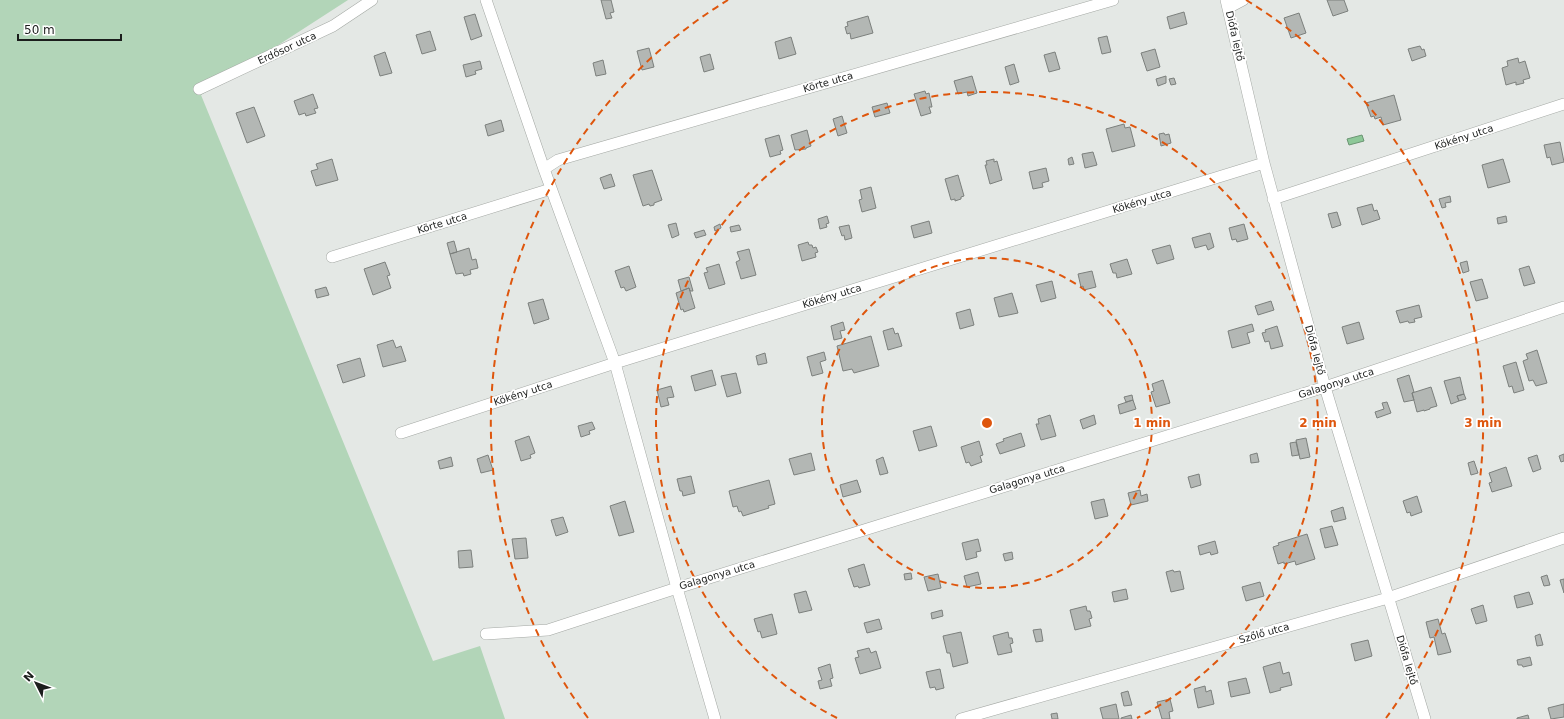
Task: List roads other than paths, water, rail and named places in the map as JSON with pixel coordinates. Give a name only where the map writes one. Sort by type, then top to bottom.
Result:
[{"type":"street","name":"Erdősor utca","points":[[199,89],[333,26],[372,0]]},
{"type":"street","points":[[486,0],[544,169],[615,363],[715,719]]},
{"type":"street","name":"Körte utca","points":[[544,169],[558,160],[1113,0]]},
{"type":"street","points":[[1227,4],[1244,0]]},
{"type":"street","name":"Diófa lejtő","points":[[1227,4],[1264,163],[1324,387],[1425,719]]},
{"type":"street","name":"Kökény utca","points":[[1273,198],[1564,104]]},
{"type":"street","name":"Kökény utca","points":[[401,433],[615,363],[1264,163]]},
{"type":"street","name":"Körte utca","points":[[332,257],[551,188]]},
{"type":"street","name":"Galagonya utca","points":[[486,634],[548,630],[677,588],[1324,387],[1564,307]]},
{"type":"street","name":"Szőlő utca","points":[[961,719],[1388,598],[1564,538]]}]
